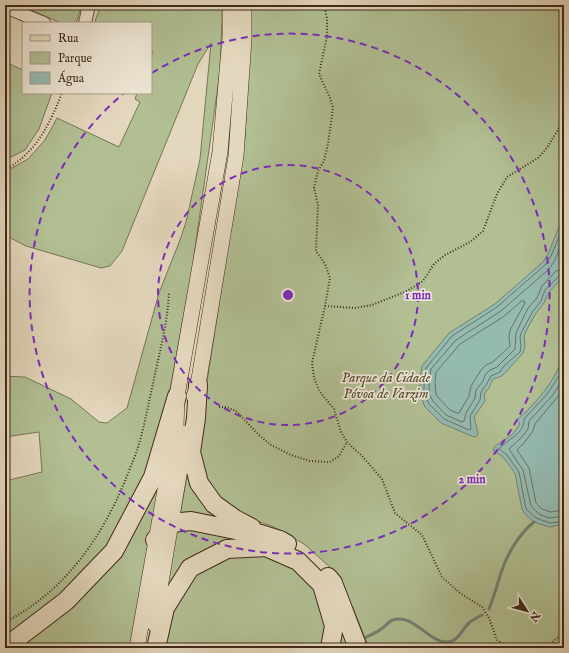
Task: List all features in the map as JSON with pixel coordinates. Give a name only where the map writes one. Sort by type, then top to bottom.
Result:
[{"type":"highway","points":[[198,385],[196,418],[191,452],[199,483],[214,504],[235,519],[261,534]]},
{"type":"highway","points":[[5,645],[66,601],[114,551],[153,477],[177,396]]},
{"type":"highway","points":[[155,540],[171,523],[191,521],[261,534],[280,540],[302,552],[318,564],[333,582],[358,648]]},
{"type":"highway","points":[[156,648],[165,608],[190,568],[227,549],[266,547],[298,561],[322,585],[334,626],[330,648]]},
{"type":"main road","points":[[137,648],[176,428],[177,396],[220,152],[230,37],[230,5]]},
{"type":"main road","points":[[150,648],[188,418],[198,385],[236,156],[244,39],[244,5]]},
{"type":"street","points":[[85,22],[89,5]]},
{"type":"street","points":[[5,7],[42,22]]},
{"type":"path","points":[[324,5],[327,18],[327,36],[319,74],[333,108],[324,161],[318,171],[314,188],[318,205],[316,251],[330,278],[312,362],[314,378],[320,392],[334,409],[341,432],[347,442],[362,456],[382,479],[395,513],[422,535],[442,576],[460,593],[482,607],[489,618],[497,640],[508,648]]},
{"type":"path","points":[[5,170],[31,151],[44,134],[62,94]]},
{"type":"path","points":[[325,306],[355,308],[372,305],[407,291],[423,281],[434,264],[445,255],[470,242],[484,231],[497,194],[507,177],[538,158],[546,149],[558,130],[564,115]]},
{"type":"path","points":[[5,622],[43,597],[71,571],[96,539],[108,520],[139,446],[164,334],[169,307],[169,292]]},
{"type":"path","points":[[219,407],[226,407],[236,412],[271,445],[291,455],[310,461],[330,462],[339,456],[347,442]]},
{"type":"path","points":[[546,648],[564,632]]},
{"type":"green space","points":[[32,5],[82,5],[76,22],[59,22],[33,11]]},
{"type":"green space","points":[[101,5],[222,5],[220,72],[192,270],[169,395],[150,468],[105,553],[79,582],[5,637],[5,481],[42,472],[39,432],[5,437],[5,376],[25,377],[71,399],[99,422],[107,423],[127,408],[159,293],[186,222],[200,159],[211,43],[198,64],[122,251],[110,266],[101,268],[26,246],[5,235],[5,172],[28,159],[45,140],[57,118],[119,147],[140,102],[135,99],[137,94],[152,94],[152,22],[95,21]]},
{"type":"green space","name":"Parque da Cidade Póvoa de Varzim","points":[[251,5],[564,5],[564,648],[369,648],[353,608],[331,568],[304,544],[274,527],[244,516],[223,503],[205,478],[196,453],[245,137]]},
{"type":"green space","points":[[5,62],[22,70],[22,94],[52,94],[39,129],[25,150],[5,160]]},
{"type":"green space","points":[[188,471],[225,518],[180,515]]},
{"type":"green space","points":[[161,475],[131,648],[14,648],[49,626],[85,595],[111,566]]},
{"type":"green space","points":[[188,525],[209,527],[272,542],[284,546],[303,557],[324,579],[331,591],[337,604],[352,648],[339,648],[340,624],[335,600],[323,580],[306,562],[286,549],[264,541],[240,540],[209,549],[190,563],[171,586],[167,585],[177,530]]},
{"type":"green space","points":[[242,555],[265,556],[287,564],[302,573],[313,586],[326,628],[325,648],[164,648],[173,614],[189,583],[206,567],[223,560]]},
{"type":"water","points":[[564,215],[564,276],[549,292],[544,303],[536,313],[527,329],[524,336],[525,347],[523,353],[502,376],[493,379],[489,388],[484,394],[485,401],[474,417],[478,433],[477,436],[474,437],[441,423],[425,407],[420,395],[422,366],[449,333],[495,304],[543,262],[548,254]]},
{"type":"water","points":[[564,353],[564,524],[550,527],[534,522],[525,514],[522,509],[515,473],[503,457],[493,450],[495,446],[513,434],[520,424],[517,420],[519,417],[539,398],[554,377]]},
{"type":"waterway","points":[[489,609],[510,552],[523,532],[534,522]]},
{"type":"waterway","points":[[365,638],[393,620],[401,619],[416,625],[438,640],[445,642],[452,641],[457,638],[470,622],[482,615]]}]
